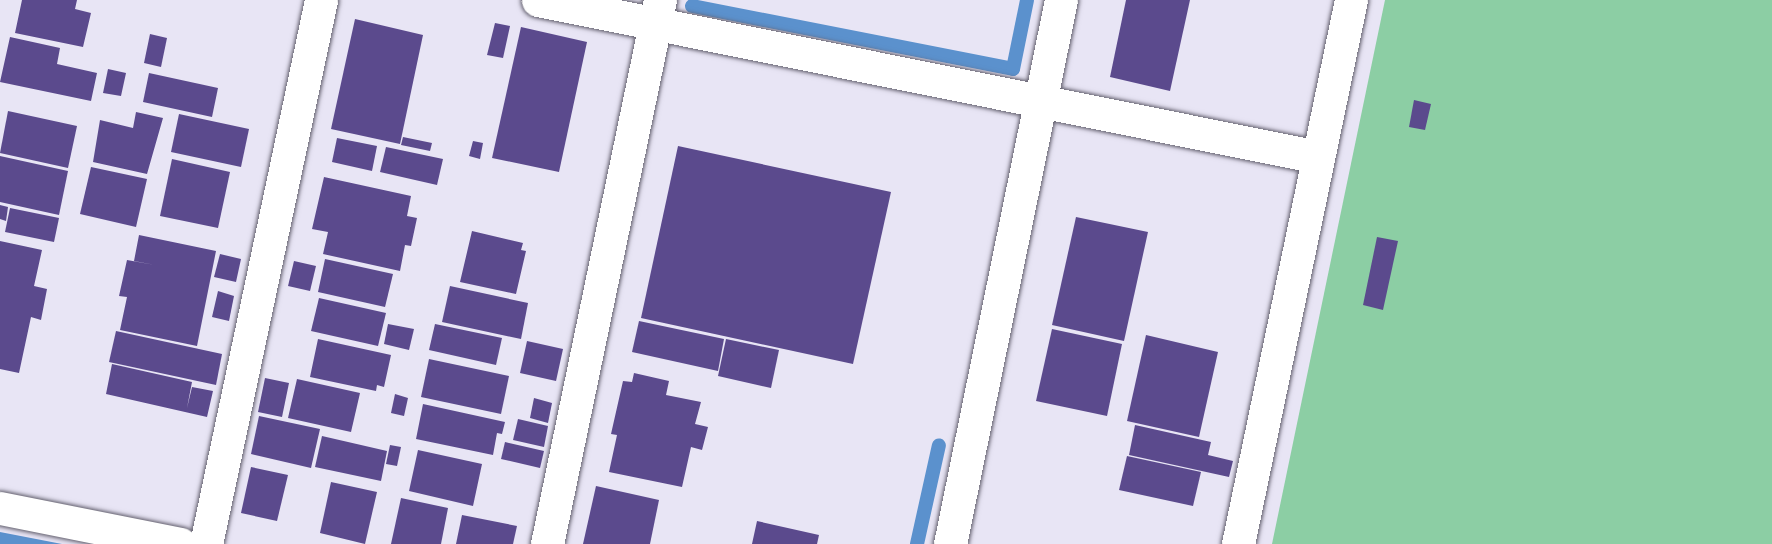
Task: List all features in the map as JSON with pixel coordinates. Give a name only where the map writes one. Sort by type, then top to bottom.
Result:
[{"type":"street","points":[[206,544],[321,0]]},
{"type":"street","points":[[538,0],[658,12],[1040,101],[1318,157]]},
{"type":"street","points":[[950,544],[1061,0]]},
{"type":"street","points":[[1238,544],[1351,0]]},
{"type":"street","points":[[547,544],[658,12]]},
{"type":"street","points":[[0,508],[180,544]]},
{"type":"green space","points":[[1385,0],[1772,0],[1772,544],[1272,544]]},
{"type":"water","points":[[0,532],[62,544],[0,544]]},
{"type":"building","points":[[22,0],[77,0],[75,9],[91,13],[83,47],[15,33]]},
{"type":"building","points":[[1126,0],[1190,0],[1170,91],[1110,77]]},
{"type":"building","points":[[355,19],[423,35],[400,144],[331,129]]},
{"type":"building","points":[[495,23],[510,26],[503,58],[487,55]]},
{"type":"building","points":[[521,27],[587,42],[559,172],[492,158]]},
{"type":"building","points":[[150,34],[167,38],[161,67],[144,63]]},
{"type":"building","points":[[10,37],[60,48],[57,64],[97,73],[91,101],[0,82]]},
{"type":"building","points":[[108,69],[126,73],[121,96],[103,93]]},
{"type":"building","points":[[149,73],[218,88],[212,117],[143,102]]},
{"type":"building","points":[[1414,100],[1431,104],[1425,130],[1409,127]]},
{"type":"building","points":[[8,111],[77,126],[68,168],[0,153]]},
{"type":"building","points":[[136,112],[163,118],[147,174],[93,162],[100,120],[133,128]]},
{"type":"building","points":[[179,114],[249,129],[241,167],[171,152]]},
{"type":"building","points":[[403,137],[432,143],[430,151],[401,145]]},
{"type":"building","points":[[337,138],[377,146],[372,171],[332,162]]},
{"type":"building","points":[[473,141],[483,143],[480,159],[469,156]]},
{"type":"building","points":[[678,146],[891,192],[853,364],[641,318]]},
{"type":"building","points":[[386,147],[443,159],[437,185],[380,172]]},
{"type":"building","points":[[0,156],[68,171],[59,215],[0,202]]},
{"type":"building","points":[[172,159],[230,172],[218,228],[160,216]]},
{"type":"building","points":[[91,167],[147,179],[136,227],[80,214]]},
{"type":"building","points":[[324,177],[411,196],[407,216],[417,218],[411,246],[405,245],[400,271],[323,254],[328,232],[312,229]]},
{"type":"building","points":[[0,205],[8,207],[6,221],[0,219]]},
{"type":"building","points":[[10,208],[59,218],[54,242],[5,232]]},
{"type":"building","points":[[1076,217],[1148,232],[1124,341],[1052,325]]},
{"type":"building","points":[[472,231],[523,243],[521,250],[526,251],[516,294],[460,282]]},
{"type":"building","points":[[139,235],[216,251],[197,346],[120,330],[127,297],[119,296],[127,260],[155,265],[134,261]]},
{"type":"building","points":[[1377,237],[1398,241],[1383,310],[1363,305]]},
{"type":"building","points":[[0,241],[42,250],[34,286],[47,289],[41,320],[31,317],[19,373],[0,369]]},
{"type":"building","points":[[220,254],[241,259],[236,282],[214,277]]},
{"type":"building","points":[[325,259],[393,274],[385,307],[318,292]]},
{"type":"building","points":[[294,261],[316,266],[310,291],[288,286]]},
{"type":"building","points":[[450,286],[528,303],[521,339],[442,322]]},
{"type":"building","points":[[218,291],[234,296],[229,321],[212,317]]},
{"type":"building","points":[[319,298],[386,313],[378,346],[311,331]]},
{"type":"building","points":[[639,321],[724,339],[718,371],[632,352]]},
{"type":"building","points":[[388,324],[414,329],[409,350],[384,344]]},
{"type":"building","points":[[435,324],[502,338],[496,365],[429,350]]},
{"type":"building","points":[[1052,329],[1122,344],[1107,416],[1036,401]]},
{"type":"building","points":[[116,331],[222,354],[216,385],[109,362]]},
{"type":"building","points":[[1146,335],[1218,352],[1199,437],[1127,421]]},
{"type":"building","points":[[318,339],[391,355],[384,387],[377,385],[376,391],[310,377]]},
{"type":"building","points":[[726,339],[779,350],[771,388],[718,376]]},
{"type":"building","points":[[527,341],[563,349],[556,381],[520,373]]},
{"type":"building","points":[[429,359],[509,376],[501,414],[421,397]]},
{"type":"building","points":[[112,364],[192,382],[187,408],[192,387],[213,391],[207,417],[106,394]]},
{"type":"building","points":[[634,373],[669,381],[666,395],[701,402],[695,424],[708,427],[702,450],[691,447],[682,487],[609,472],[617,435],[611,434],[623,381],[632,382]]},
{"type":"building","points":[[265,378],[289,383],[282,417],[258,412]]},
{"type":"building","points":[[297,379],[360,393],[351,432],[288,418]]},
{"type":"building","points":[[395,394],[408,398],[404,416],[391,413]]},
{"type":"building","points":[[534,398],[552,403],[548,423],[530,418]]},
{"type":"building","points":[[423,404],[505,422],[502,434],[497,433],[493,455],[416,439]]},
{"type":"building","points":[[259,416],[320,429],[311,468],[251,454]]},
{"type":"building","points":[[518,419],[548,426],[544,447],[513,440]]},
{"type":"building","points":[[1135,425],[1211,442],[1208,455],[1233,461],[1229,477],[1129,455]]},
{"type":"building","points":[[322,436],[387,451],[381,481],[315,467]]},
{"type":"building","points":[[505,442],[544,451],[540,468],[501,459]]},
{"type":"building","points":[[390,445],[401,447],[397,466],[386,464]]},
{"type":"building","points":[[418,450],[482,464],[473,506],[409,491]]},
{"type":"building","points":[[1127,456],[1201,472],[1193,506],[1119,490]]},
{"type":"building","points":[[251,467],[288,475],[277,521],[241,513]]},
{"type":"building","points":[[331,482],[377,492],[365,544],[320,533]]},
{"type":"building","points":[[596,486],[659,500],[650,544],[583,544]]},
{"type":"building","points":[[401,498],[448,508],[441,544],[391,544]]},
{"type":"building","points":[[462,515],[517,526],[513,544],[456,544]]},
{"type":"building","points":[[757,521],[819,535],[817,544],[752,544]]},
{"type":"waterway","points":[[692,6],[1013,69],[1027,0]]},
{"type":"waterway","points":[[917,544],[939,445]]}]
